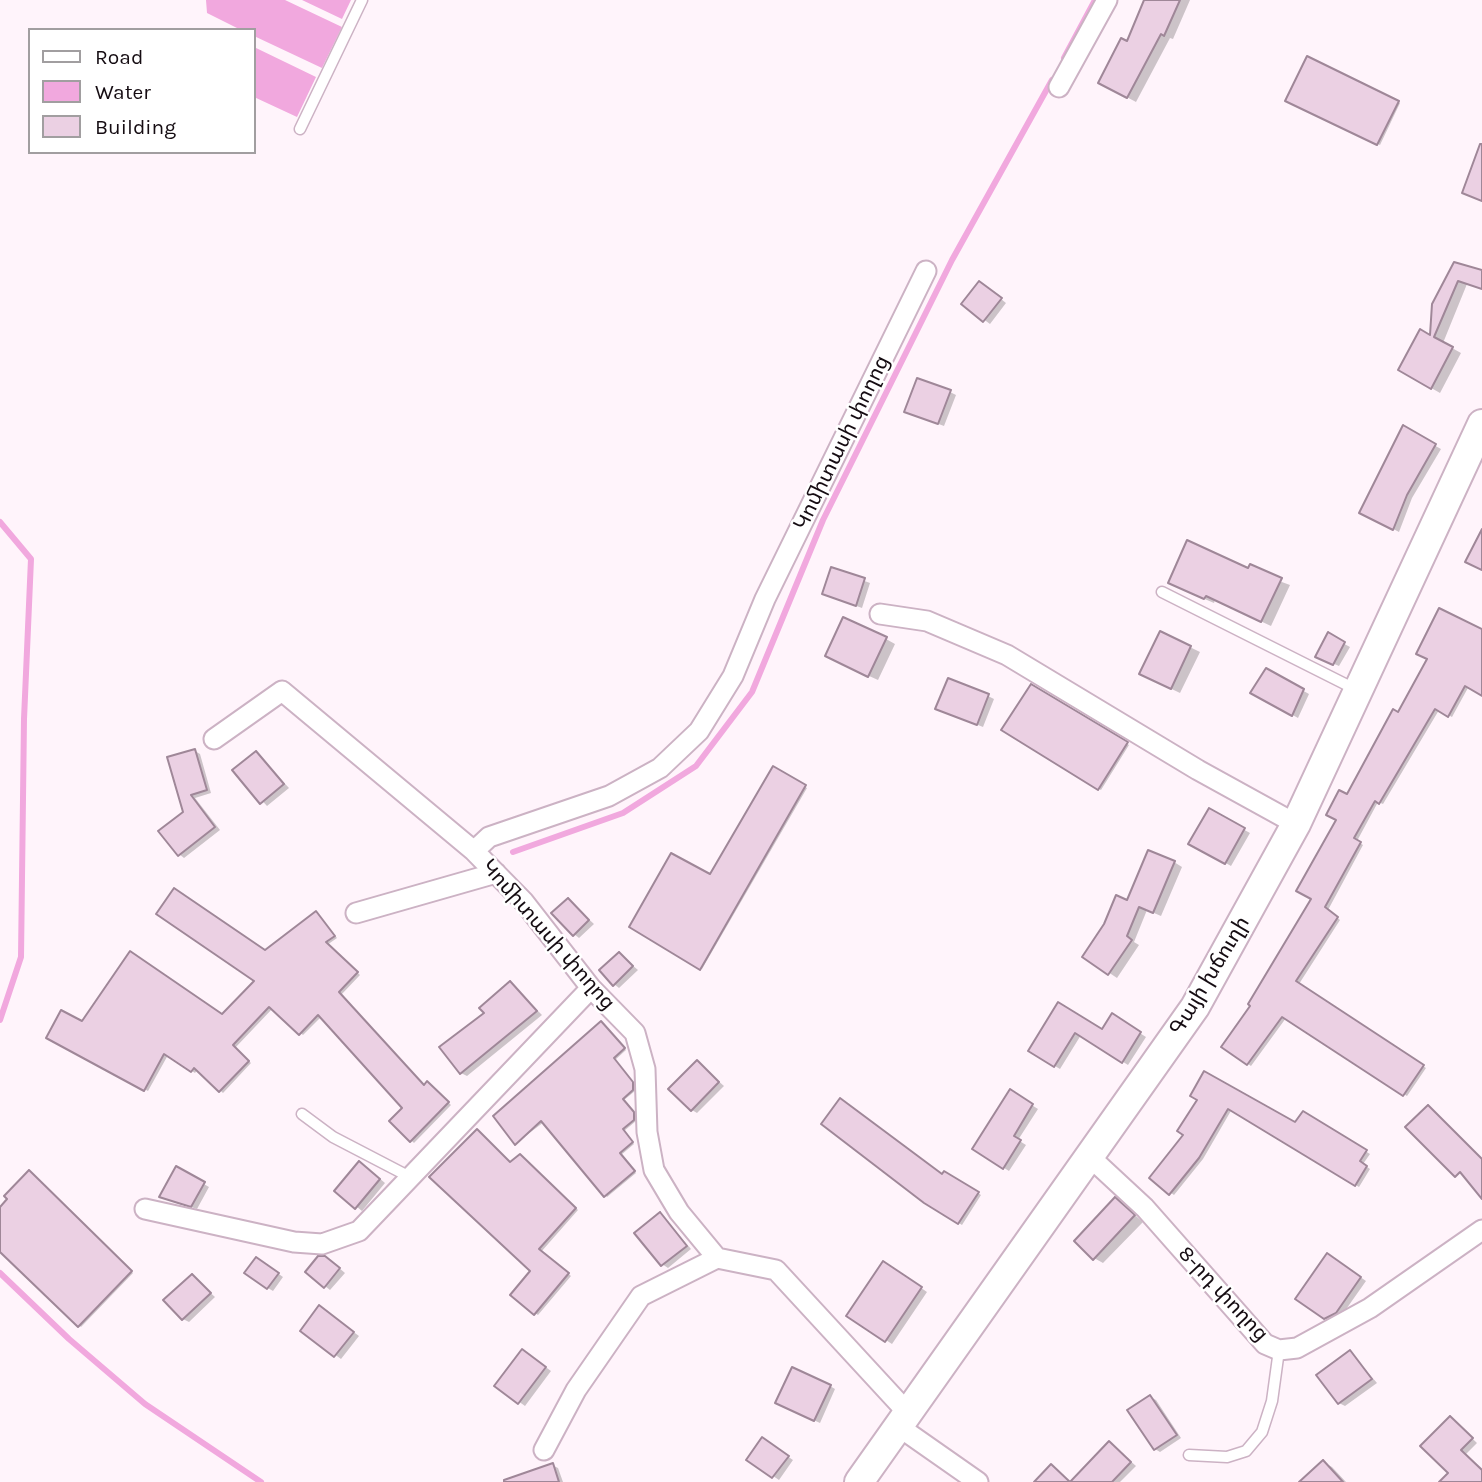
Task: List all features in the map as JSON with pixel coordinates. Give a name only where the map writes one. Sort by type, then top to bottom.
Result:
[{"type":"main road","name":"Գայի խճուղի","points":[[859,1482],[1195,1007],[1296,824],[1482,424]]},
{"type":"street","points":[[1059,87],[1107,0]]},
{"type":"street","name":"Կոմիտասի փողոց","points":[[717,1258],[679,1212],[654,1170],[647,1132],[645,1069],[635,1033],[591,988],[524,902],[474,851],[489,837],[609,796],[660,768],[699,731],[733,676],[765,599],[926,271]]},
{"type":"street","points":[[880,614],[927,621],[1007,655],[1198,770],[1296,824]]},
{"type":"street","points":[[214,738],[282,691],[474,851]]},
{"type":"street","points":[[356,912],[496,873]]},
{"type":"street","points":[[145,1209],[295,1242],[322,1244],[359,1231],[408,1176],[591,988]]},
{"type":"street","name":"8-րդ փողոց","points":[[1090,1157],[1145,1208],[1265,1344],[1279,1350],[1297,1348],[1370,1308],[1482,1230]]},
{"type":"street","points":[[544,1450],[576,1390],[641,1296],[717,1258],[776,1270],[903,1419],[978,1482]]},
{"type":"lane","points":[[300,129],[362,0]]},
{"type":"lane","points":[[1162,592],[1359,691]]},
{"type":"lane","points":[[302,1114],[333,1137],[408,1176]]},
{"type":"lane","points":[[1189,1455],[1227,1457],[1246,1451],[1262,1432],[1272,1401],[1279,1350]]},
{"type":"water","points":[[206,0],[285,0],[342,27],[322,68],[256,37],[256,28],[237,28],[207,13]]},
{"type":"water","points":[[302,0],[351,0],[342,19]]},
{"type":"water","points":[[256,48],[316,77],[297,117],[256,98]]},
{"type":"building","points":[[1144,0],[1180,0],[1164,36],[1161,34],[1127,98],[1098,83],[1121,38],[1127,41]]},
{"type":"building","points":[[1307,56],[1399,101],[1377,145],[1285,101]]},
{"type":"building","points":[[1482,144],[1482,201],[1462,193]]},
{"type":"building","points":[[1454,262],[1482,270],[1482,289],[1458,281],[1434,337],[1453,347],[1431,389],[1398,370],[1420,329],[1430,335],[1432,304]]},
{"type":"building","points":[[979,281],[1002,298],[983,322],[961,304]]},
{"type":"building","points":[[917,378],[951,390],[938,424],[904,412]]},
{"type":"building","points":[[1403,425],[1436,444],[1407,495],[1393,530],[1359,513]]},
{"type":"building","points":[[1482,529],[1482,570],[1465,562]]},
{"type":"building","points":[[1187,540],[1248,568],[1250,564],[1282,578],[1261,622],[1206,596],[1204,599],[1168,583]]},
{"type":"building","points":[[831,567],[865,578],[856,606],[822,594]]},
{"type":"building","points":[[1439,608],[1482,629],[1482,696],[1465,686],[1448,717],[1435,709],[1379,804],[1375,801],[1354,838],[1361,842],[1325,907],[1338,917],[1296,981],[1424,1065],[1403,1096],[1282,1017],[1247,1065],[1221,1047],[1250,1006],[1248,1004],[1311,899],[1296,891],[1336,820],[1326,815],[1339,790],[1347,794],[1393,709],[1398,712],[1427,659],[1416,654]]},
{"type":"building","points":[[843,617],[887,637],[868,677],[825,656]]},
{"type":"building","points":[[1160,631],[1191,646],[1171,689],[1139,674]]},
{"type":"building","points":[[1328,632],[1345,642],[1333,665],[1315,657]]},
{"type":"building","points":[[1266,668],[1304,689],[1292,716],[1250,693]]},
{"type":"building","points":[[948,678],[989,694],[977,725],[935,709]]},
{"type":"building","points":[[1031,684],[1128,742],[1098,790],[1001,730]]},
{"type":"building","points":[[195,749],[207,790],[191,795],[215,827],[178,856],[158,831],[183,812],[167,757]]},
{"type":"building","points":[[256,751],[284,784],[260,804],[232,770]]},
{"type":"building","points":[[773,766],[806,785],[700,970],[629,927],[671,853],[710,874]]},
{"type":"building","points":[[1209,808],[1245,828],[1225,864],[1188,844]]},
{"type":"building","points":[[1148,850],[1175,861],[1153,913],[1139,907],[1127,936],[1132,940],[1108,975],[1082,957],[1104,924],[1116,895],[1127,900]]},
{"type":"building","points":[[174,888],[265,950],[316,911],[335,936],[326,942],[358,972],[339,992],[424,1085],[427,1081],[449,1102],[410,1142],[389,1121],[402,1108],[318,1015],[299,1035],[269,1007],[233,1045],[249,1061],[219,1092],[194,1068],[191,1072],[164,1054],[144,1091],[46,1038],[61,1010],[82,1021],[130,951],[222,1014],[254,981],[156,914]]},
{"type":"building","points":[[568,898],[589,920],[573,936],[551,913]]},
{"type":"building","points":[[619,952],[633,966],[613,986],[599,970]]},
{"type":"building","points":[[510,981],[537,1011],[460,1074],[439,1047],[484,1013],[479,1008]]},
{"type":"building","points":[[1058,1002],[1102,1029],[1112,1013],[1141,1032],[1122,1063],[1075,1033],[1054,1067],[1028,1051]]},
{"type":"building","points":[[601,1021],[625,1048],[614,1058],[633,1082],[633,1090],[623,1099],[634,1112],[634,1120],[623,1129],[633,1142],[620,1153],[635,1171],[604,1197],[541,1121],[515,1145],[493,1116]]},
{"type":"building","points":[[697,1060],[719,1082],[691,1111],[668,1089]]},
{"type":"building","points":[[1204,1071],[1295,1122],[1303,1111],[1367,1150],[1360,1161],[1367,1166],[1355,1186],[1228,1109],[1199,1158],[1169,1195],[1149,1178],[1183,1135],[1177,1131],[1197,1100],[1190,1096]]},
{"type":"building","points":[[1010,1089],[1033,1104],[1014,1136],[1021,1140],[1003,1169],[972,1149]]},
{"type":"building","points":[[840,1098],[942,1174],[944,1171],[979,1192],[958,1224],[924,1203],[821,1124]]},
{"type":"building","points":[[1428,1105],[1482,1159],[1482,1199],[1460,1172],[1455,1177],[1405,1127]]},
{"type":"building","points":[[477,1129],[510,1162],[520,1154],[576,1208],[539,1249],[569,1273],[534,1315],[510,1295],[530,1271],[429,1177]]},
{"type":"building","points":[[359,1161],[380,1179],[355,1209],[334,1191]]},
{"type":"building","points":[[176,1166],[205,1182],[191,1207],[159,1197]]},
{"type":"building","points":[[29,1170],[132,1271],[78,1327],[0,1252],[0,1207],[7,1199],[4,1196]]},
{"type":"building","points":[[1115,1197],[1135,1215],[1093,1260],[1074,1241]]},
{"type":"building","points":[[660,1212],[687,1246],[661,1266],[634,1233]]},
{"type":"building","points":[[1327,1253],[1361,1277],[1336,1313],[1324,1319],[1295,1299]]},
{"type":"building","points":[[318,1256],[325,1256],[340,1268],[324,1288],[305,1272]]},
{"type":"building","points":[[256,1257],[279,1273],[267,1289],[244,1273]]},
{"type":"building","points":[[883,1261],[922,1287],[885,1342],[846,1316]]},
{"type":"building","points":[[192,1274],[211,1293],[182,1320],[163,1300]]},
{"type":"building","points":[[319,1305],[354,1332],[334,1357],[300,1331]]},
{"type":"building","points":[[522,1349],[546,1367],[518,1404],[494,1386]]},
{"type":"building","points":[[1350,1350],[1372,1379],[1338,1404],[1316,1375]]},
{"type":"building","points":[[792,1367],[831,1385],[814,1421],[775,1403]]},
{"type":"building","points":[[1150,1395],[1177,1435],[1154,1450],[1127,1410]]},
{"type":"building","points":[[1450,1416],[1473,1438],[1461,1450],[1482,1470],[1482,1482],[1439,1482],[1448,1473],[1420,1446]]},
{"type":"building","points":[[762,1437],[789,1456],[772,1478],[746,1460]]},
{"type":"building","points":[[1109,1441],[1131,1462],[1112,1482],[1070,1482]]},
{"type":"building","points":[[1323,1460],[1343,1482],[1299,1482]]},
{"type":"building","points":[[553,1463],[559,1482],[504,1482],[504,1480]]},
{"type":"building","points":[[1051,1464],[1070,1482],[1034,1482]]},
{"type":"waterway","points":[[1064,58],[1095,0]]},
{"type":"waterway","points":[[513,852],[623,813],[696,766],[752,692],[823,520],[952,260],[1052,80]]},
{"type":"waterway","points":[[0,522],[31,559],[24,719],[21,957],[0,1020]]},
{"type":"waterway","points":[[0,1273],[69,1339],[145,1404],[261,1482]]}]
